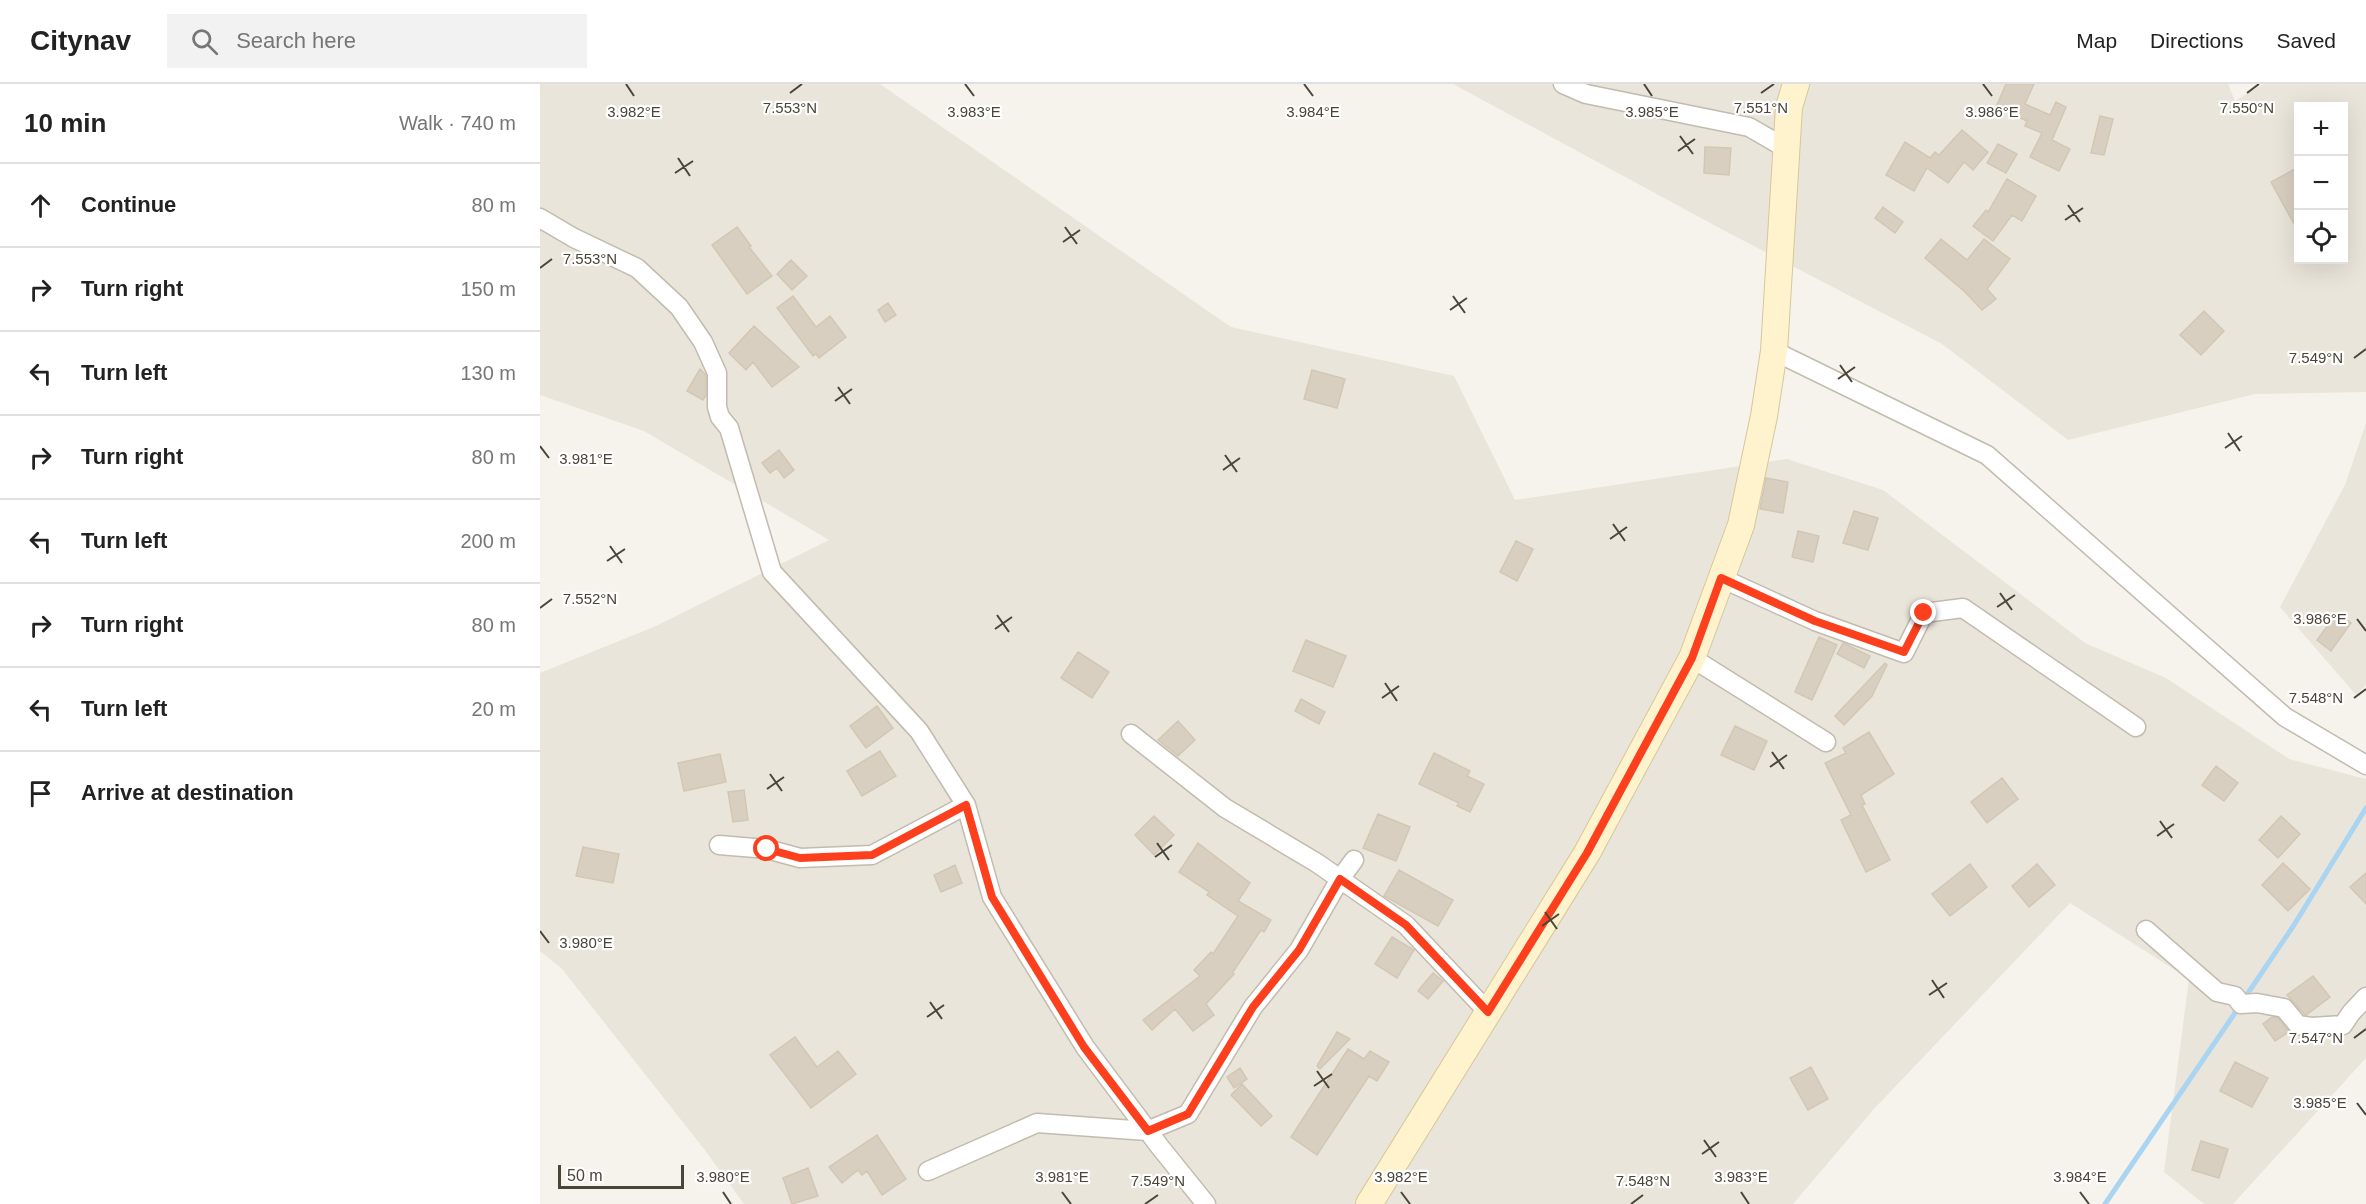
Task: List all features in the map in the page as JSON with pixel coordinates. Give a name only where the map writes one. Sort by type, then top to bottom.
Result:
[{"type":"main road","points":[[1368,1204],[1587,853],[1692,658],[1741,525],[1764,416],[1774,351],[1789,107],[1796,84]]},
{"type":"street","points":[[1563,84],[1586,94],[1749,127],[1786,149]]},
{"type":"street","points":[[540,218],[574,238],[637,268],[679,307],[703,342],[717,373],[717,407],[720,417],[729,428],[772,572],[919,731],[966,805],[992,897],[1084,1047],[1206,1204]]},
{"type":"street","points":[[1774,351],[1987,455],[2285,717],[2366,765]]},
{"type":"street","points":[[1721,578],[1815,621],[1904,652],[1924,613],[1963,608],[2136,727]]},
{"type":"street","points":[[1692,658],[1826,742]]},
{"type":"street","points":[[1131,735],[1225,808],[1317,863],[1406,925],[1488,1012]]},
{"type":"street","points":[[719,844],[767,849],[800,858],[872,855],[966,805]]},
{"type":"street","points":[[928,1172],[1037,1123],[1148,1131],[1188,1114],[1253,1007],[1299,950],[1340,879],[1354,860]]},
{"type":"street","points":[[2146,930],[2217,992],[2235,996],[2241,1004],[2257,1003],[2284,1008],[2298,1025],[2312,1027],[2343,1025],[2351,1012],[2366,997]]},
{"type":"shaded area","points":[[540,84],[880,84],[1231,327],[1454,376],[1515,500],[1787,459],[1883,490],[2085,643],[2166,678],[2289,759],[2366,779],[2366,1058],[2233,1204],[2204,1204],[2164,1172],[2189,979],[2070,903],[1873,1110],[1793,1204],[744,1204],[704,1149],[562,969],[540,951],[540,673],[656,626],[829,540],[644,431],[540,395]]},
{"type":"shaded area","points":[[1453,84],[2228,84],[2235,101],[2263,84],[2366,84],[2366,392],[2255,394],[2068,440],[1942,344],[1725,231]]},
{"type":"shaded area","points":[[2366,423],[2366,685],[2356,695],[2280,607],[2345,485]]},
{"type":"building","points":[[2006,84],[2034,84],[2025,104],[2050,115],[2056,102],[2066,107],[2052,140],[2070,149],[2059,171],[2030,157],[2042,133],[2025,126],[2027,121],[1996,107]]},
{"type":"building","points":[[2100,116],[2113,119],[2104,155],[2091,153]]},
{"type":"building","points":[[1962,130],[1988,152],[1973,170],[1964,162],[1948,183],[1927,168],[1914,191],[1886,175],[1905,142],[1930,158],[1935,152],[1939,155]]},
{"type":"building","points":[[1998,144],[2017,154],[2006,173],[1987,163]]},
{"type":"building","points":[[1705,147],[1731,148],[1729,175],[1704,173]]},
{"type":"building","points":[[2294,170],[2294,224],[2271,182]]},
{"type":"building","points":[[2007,179],[2036,196],[2022,221],[2012,215],[1993,241],[1973,226],[1986,210],[1988,212]]},
{"type":"building","points":[[1883,207],[1903,222],[1895,233],[1875,218]]},
{"type":"building","points":[[737,227],[751,246],[749,247],[772,276],[747,294],[712,245]]},
{"type":"building","points":[[1941,239],[1967,260],[1984,239],[2010,259],[1987,289],[1996,299],[1982,310],[1965,292],[1925,258]]},
{"type":"building","points":[[791,260],[807,276],[792,290],[777,274]]},
{"type":"building","points":[[793,296],[816,327],[830,316],[846,337],[819,358],[816,354],[813,356],[777,308]]},
{"type":"building","points":[[888,303],[896,315],[885,322],[878,310]]},
{"type":"building","points":[[2204,311],[2224,331],[2201,355],[2180,335]]},
{"type":"building","points":[[754,326],[799,367],[772,387],[753,362],[746,370],[729,353]]},
{"type":"building","points":[[700,369],[706,375],[706,395],[703,400],[687,391]]},
{"type":"building","points":[[1312,370],[1345,379],[1337,408],[1304,399]]},
{"type":"building","points":[[779,450],[794,470],[784,478],[777,468],[770,473],[762,463]]},
{"type":"building","points":[[1766,478],[1788,482],[1783,513],[1760,509]]},
{"type":"building","points":[[1854,511],[1878,518],[1868,550],[1843,543]]},
{"type":"building","points":[[1798,531],[1819,536],[1813,562],[1792,557]]},
{"type":"building","points":[[1516,541],[1533,549],[1517,581],[1500,572]]},
{"type":"building","points":[[2337,613],[2351,623],[2331,651],[2317,640]]},
{"type":"building","points":[[1819,637],[1837,645],[1812,700],[1795,692]]},
{"type":"building","points":[[1306,640],[1346,656],[1333,687],[1293,671]]},
{"type":"building","points":[[1843,643],[1870,656],[1864,668],[1837,654]]},
{"type":"building","points":[[1078,652],[1109,672],[1092,698],[1061,678]]},
{"type":"building","points":[[1885,663],[1887,665],[1872,696],[1844,725],[1835,716]]},
{"type":"building","points":[[1301,699],[1325,712],[1319,724],[1295,711]]},
{"type":"building","points":[[877,706],[893,728],[866,748],[850,726]]},
{"type":"building","points":[[1178,721],[1195,740],[1178,756],[1158,740]]},
{"type":"building","points":[[1735,726],[1767,741],[1754,770],[1721,755]]},
{"type":"building","points":[[1869,732],[1894,774],[1861,795],[1865,804],[1862,805],[1890,860],[1866,872],[1841,820],[1851,815],[1825,763],[1846,753],[1843,748]]},
{"type":"building","points":[[880,751],[896,776],[862,796],[847,771]]},
{"type":"building","points":[[1434,753],[1470,771],[1467,776],[1484,784],[1470,812],[1457,806],[1459,803],[1419,784]]},
{"type":"building","points":[[720,754],[726,782],[684,791],[678,763]]},
{"type":"building","points":[[2216,766],[2238,783],[2224,801],[2202,785]]},
{"type":"building","points":[[2002,778],[2018,799],[1987,823],[1971,802]]},
{"type":"building","points":[[744,790],[748,820],[733,822],[728,792]]},
{"type":"building","points":[[1378,814],[1410,827],[1396,861],[1363,848]]},
{"type":"building","points":[[1154,816],[1174,835],[1154,855],[1135,835]]},
{"type":"building","points":[[2281,816],[2300,834],[2278,858],[2259,840]]},
{"type":"building","points":[[1198,843],[1250,883],[1238,901],[1271,920],[1264,932],[1261,930],[1233,972],[1234,974],[1206,1004],[1214,1015],[1193,1031],[1175,1009],[1152,1030],[1143,1020],[1200,976],[1194,970],[1211,952],[1213,954],[1238,916],[1207,895],[1209,892],[1179,872]]},
{"type":"building","points":[[583,847],[619,854],[613,883],[576,876]]},
{"type":"building","points":[[2283,863],[2310,889],[2288,911],[2262,885]]},
{"type":"building","points":[[1970,864],[1987,887],[1950,916],[1932,894]]},
{"type":"building","points":[[2037,864],[2055,885],[2029,907],[2012,886]]},
{"type":"building","points":[[955,865],[962,883],[941,892],[934,875]]},
{"type":"building","points":[[1399,870],[1453,900],[1438,926],[1384,896]]},
{"type":"building","points":[[2366,873],[2366,904],[2350,887]]},
{"type":"building","points":[[1392,937],[1414,950],[1397,978],[1375,964]]},
{"type":"building","points":[[1433,973],[1443,981],[1428,999],[1418,991]]},
{"type":"building","points":[[2313,976],[2330,997],[2306,1015],[2287,995]]},
{"type":"building","points":[[2272,1017],[2278,1018],[2289,1032],[2275,1041],[2263,1024]]},
{"type":"building","points":[[1337,1032],[1350,1039],[1320,1069],[1317,1066]]},
{"type":"building","points":[[795,1037],[817,1067],[838,1051],[856,1074],[811,1108],[770,1055]]},
{"type":"building","points":[[1348,1049],[1364,1059],[1370,1051],[1389,1062],[1377,1081],[1369,1076],[1317,1155],[1291,1137]]},
{"type":"building","points":[[2235,1062],[2268,1078],[2252,1107],[2220,1091]]},
{"type":"building","points":[[1811,1067],[1828,1099],[1808,1110],[1790,1078]]},
{"type":"building","points":[[1240,1068],[1247,1079],[1234,1088],[1227,1077]]},
{"type":"building","points":[[1242,1084],[1272,1116],[1261,1126],[1231,1095]]},
{"type":"building","points":[[877,1135],[906,1179],[882,1195],[867,1171],[862,1175],[858,1170],[842,1183],[829,1167]]},
{"type":"building","points":[[2201,1141],[2228,1149],[2219,1178],[2192,1170]]},
{"type":"building","points":[[808,1168],[818,1196],[792,1204],[783,1178]]},
{"type":"waterway","points":[[2244,999],[2294,925],[2366,808]]},
{"type":"waterway","points":[[2105,1204],[2239,1007]]},
{"type":"route","points":[[767,849],[800,858],[872,855],[966,805],[992,897],[1084,1047],[1148,1131],[1188,1114],[1253,1007],[1299,950],[1340,879],[1406,925],[1488,1012],[1587,853],[1692,658],[1721,578],[1815,621],[1904,652],[1924,613]]}]
